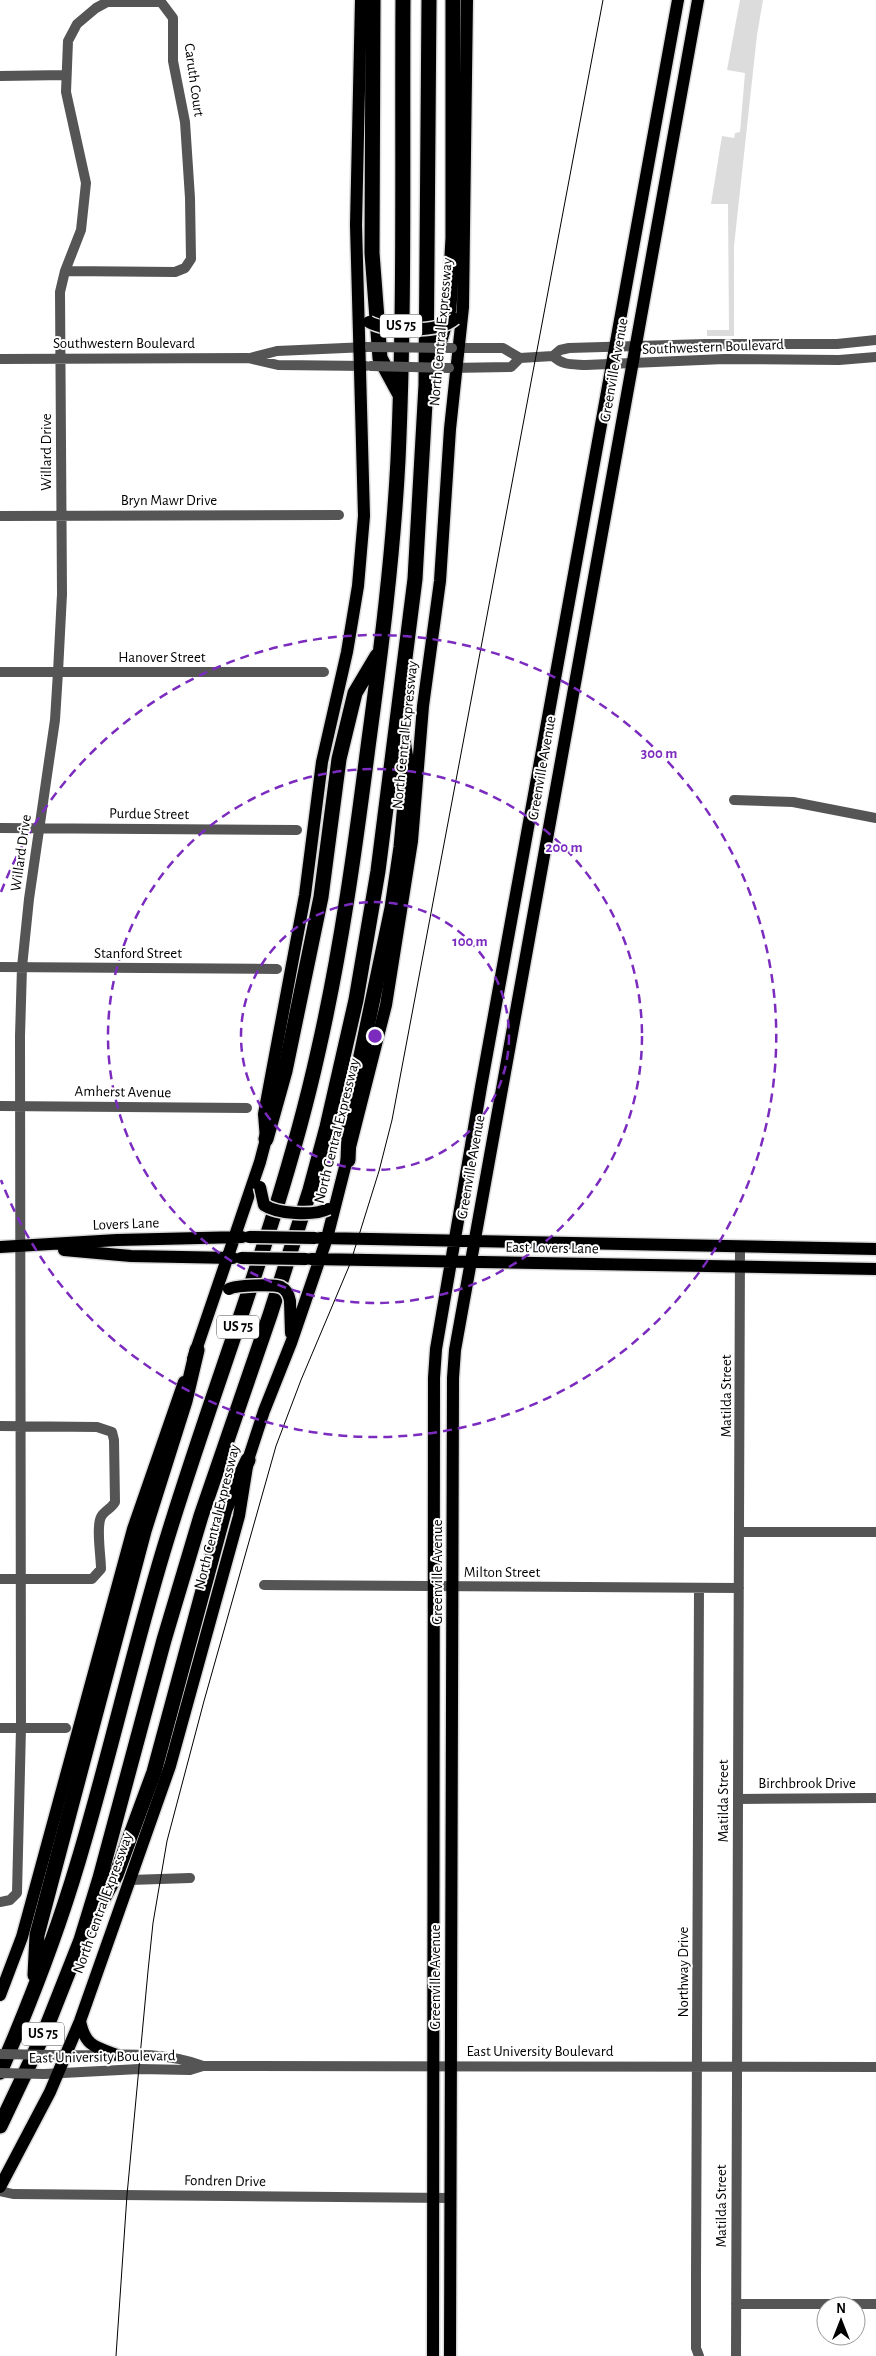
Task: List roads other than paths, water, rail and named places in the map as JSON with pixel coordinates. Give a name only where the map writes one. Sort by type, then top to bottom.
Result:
[{"type":"highway","points":[[373,0],[373,262],[380,358],[400,394]]},
{"type":"highway","name":"US 75","points":[[0,2072],[34,1989],[79,1858],[162,1553],[264,1250],[303,1116],[325,1022],[344,918],[381,651],[395,505],[400,394],[403,0]]},
{"type":"highway","name":"North Central Expressway","points":[[0,2126],[45,2031],[81,1940],[100,1878],[164,1640],[199,1525],[270,1315],[327,1127],[356,1000],[367,937],[399,709],[415,579],[426,385],[429,0]]},
{"type":"highway","points":[[426,385],[450,308],[453,238],[453,0]]},
{"type":"highway","points":[[266,1139],[286,1071],[321,897],[339,759],[355,693],[381,651]]},
{"type":"highway","points":[[348,1160],[350,1108],[390,917],[401,847],[408,771],[399,709]]},
{"type":"highway","points":[[34,1989],[37,1936],[141,1540],[185,1401],[197,1350]]},
{"type":"highway","points":[[81,1940],[116,1875],[151,1781],[225,1509],[248,1460]]},
{"type":"main road","points":[[0,1995],[22,1937],[133,1529],[197,1350],[266,1139],[264,1114],[305,895],[322,762],[347,652],[358,586],[364,516],[366,366],[356,225],[361,0]]},
{"type":"main road","name":"North Central Expressway","points":[[0,2189],[33,2127],[59,2055],[80,2021],[170,1766],[239,1516],[248,1460],[264,1411],[292,1343],[313,1259],[339,1194],[386,1005],[411,850],[423,706],[440,581],[453,368],[465,236],[467,0]]},
{"type":"main road","name":"Greenville Avenue","points":[[433,2356],[434,1378],[439,1326],[452,1263],[584,513],[678,0]]},
{"type":"main road","name":"Greenville Avenue","points":[[450,2356],[453,1378],[455,1350],[469,1263],[698,0]]},
{"type":"main road","points":[[669,50],[688,53]]},
{"type":"main road","points":[[643,192],[662,196]]},
{"type":"main road","points":[[364,318],[388,328],[441,328],[459,316]]},
{"type":"main road","points":[[584,513],[604,517]]},
{"type":"main road","points":[[563,638],[582,640]]},
{"type":"main road","points":[[536,783],[555,786]]},
{"type":"main road","points":[[256,1173],[264,1205],[272,1210],[315,1213],[328,1209],[339,1194]]},
{"type":"main road","name":"East Lovers Lane","points":[[234,1237],[876,1249]]},
{"type":"main road","name":"Lovers Lane","points":[[0,1247],[117,1240],[234,1237]]},
{"type":"main road","name":"Lovers Lane","points":[[19,1247],[131,1256],[227,1258]]},
{"type":"main road","name":"East Lovers Lane","points":[[227,1258],[876,1269]]},
{"type":"main road","points":[[212,1303],[229,1289],[236,1286],[278,1286],[286,1291],[290,1301],[292,1343]]},
{"type":"main road","points":[[434,1792],[453,1792]]},
{"type":"main road","points":[[434,1888],[452,1888]]},
{"type":"main road","points":[[80,2021],[87,2041],[95,2047],[117,2055]]},
{"type":"street","name":"Caruth Court","points":[[61,358],[60,292],[65,270],[81,230],[86,183],[66,92],[68,41],[77,24],[96,8],[107,2],[161,2],[173,18],[173,62],[185,122],[191,254],[189,264],[175,272],[65,270]]},
{"type":"street","points":[[0,76],[66,75]]},
{"type":"street","name":"Southwestern Boulevard","points":[[0,358],[248,358],[277,351],[365,347],[503,348],[520,358],[553,356],[569,348],[706,344],[836,344],[876,340]]},
{"type":"street","points":[[674,346],[675,362]]},
{"type":"street","name":"Southwestern Boulevard","points":[[553,356],[559,362],[566,364],[611,365],[876,357]]},
{"type":"street","name":"Willard Drive","points":[[0,1902],[10,1900],[17,1893],[21,1728],[19,1247],[22,967],[39,828],[55,720],[62,594],[61,358]]},
{"type":"street","name":"Southwestern Boulevard","points":[[248,358],[278,366],[453,368],[511,367],[520,358]]},
{"type":"street","name":"Bryn Mawr Drive","points":[[0,516],[339,515]]},
{"type":"street","name":"Hanover Street","points":[[0,672],[324,672]]},
{"type":"street","points":[[734,800],[793,802],[876,818]]},
{"type":"street","name":"Purdue Street","points":[[0,828],[297,830]]},
{"type":"street","name":"Stanford Street","points":[[0,967],[277,969]]},
{"type":"street","name":"Amherst Avenue","points":[[0,1106],[247,1108]]},
{"type":"street","name":"Matilda Street","points":[[736,2356],[740,1247]]},
{"type":"street","points":[[0,1426],[97,1427],[112,1432],[114,1440],[115,1502],[111,1509],[102,1514],[100,1522],[101,1569],[92,1579],[0,1579]]},
{"type":"street","points":[[740,1532],[876,1532]]},
{"type":"street","name":"Milton Street","points":[[264,1586],[739,1588]]},
{"type":"street","name":"Northway Drive","points":[[699,1588],[696,2304],[696,2348],[699,2356]]},
{"type":"street","points":[[0,1728],[66,1728]]},
{"type":"street","name":"Birchbrook Drive","points":[[738,1799],[876,1798]]},
{"type":"street","points":[[130,1880],[190,1878]]},
{"type":"street","name":"East University Boulevard","points":[[0,2054],[146,2056],[181,2060],[203,2066],[876,2068]]},
{"type":"street","name":"East University Boulevard","points":[[0,2072],[51,2074],[139,2069],[190,2070],[203,2066]]},
{"type":"street","name":"Fondren Drive","points":[[0,2189],[13,2194],[451,2198]]},
{"type":"street","points":[[736,2304],[876,2304]]},
{"type":"tram line","points":[[116,2356],[127,2195],[148,1971],[153,1923],[167,1841],[204,1701],[276,1446],[301,1380],[350,1264],[379,1171],[392,1120],[603,0]]}]
